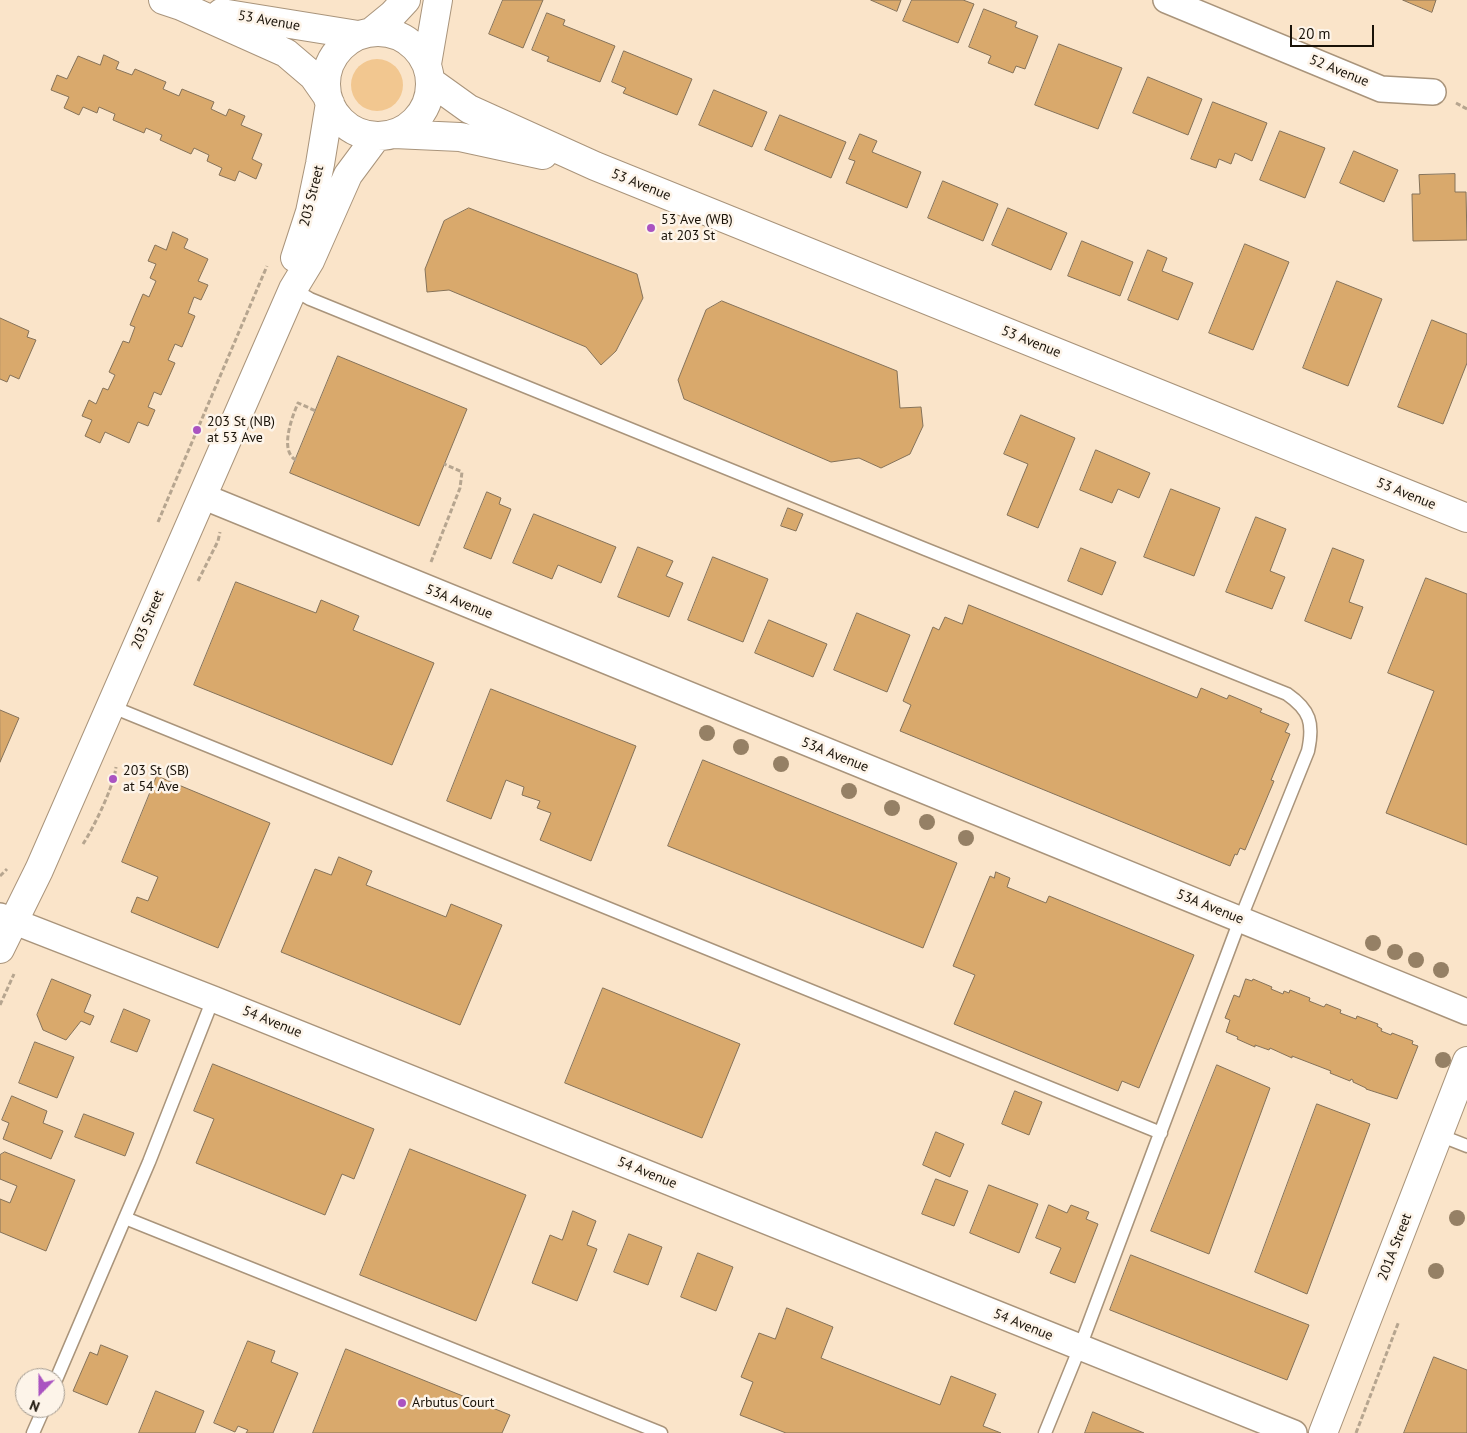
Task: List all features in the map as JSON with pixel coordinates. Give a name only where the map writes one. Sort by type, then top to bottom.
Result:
[{"type":"street","points":[[406,0],[393,14],[340,47],[330,62],[326,78],[328,99],[334,112],[345,125],[360,134],[386,135],[409,126],[421,114],[429,98],[428,72],[438,0]]},
{"type":"street","name":"52 Avenue","points":[[1166,0],[1381,89],[1433,92]]},
{"type":"street","name":"53 Avenue","points":[[172,3],[296,26],[364,33]]},
{"type":"street","name":"53 Avenue","points":[[172,3],[286,53],[313,76],[328,99]]},
{"type":"street","points":[[364,33],[388,32],[404,38],[418,49],[428,72]]},
{"type":"street","name":"53 Avenue","points":[[428,72],[469,109],[595,166],[1467,518]]},
{"type":"street","name":"203 Street","points":[[293,289],[295,258],[310,212],[320,164],[328,99]]},
{"type":"street","name":"53 Avenue","points":[[386,135],[460,137],[595,166]]},
{"type":"street","name":"203 Street","points":[[0,949],[7,918],[39,870],[293,289],[310,261],[348,175],[386,135]]},
{"type":"street","name":"53A Avenue","points":[[202,496],[1467,1012]]},
{"type":"street","name":"54 Avenue","points":[[7,918],[213,998],[1294,1433]]},
{"type":"street","name":"201A Street","points":[[1323,1433],[1467,1061]]},
{"type":"lane","points":[[293,289],[310,298],[907,542],[1287,694],[1304,708],[1311,728],[1308,751],[1240,920],[1080,1348],[1045,1433]]},
{"type":"lane","points":[[110,706],[1161,1133]]},
{"type":"lane","points":[[61,1368],[149,1162],[213,998]]},
{"type":"lane","points":[[1439,1135],[1467,1146]]},
{"type":"lane","points":[[125,1218],[661,1433]]},
{"type":"lane","points":[[34,1433],[40,1418]]},
{"type":"path","points":[[154,530],[269,262]]},
{"type":"path","points":[[296,460],[291,457],[288,451],[290,422],[298,403],[316,411]]},
{"type":"path","points":[[431,563],[460,488],[462,472],[444,464]]},
{"type":"path","points":[[218,540],[220,530]]},
{"type":"path","points":[[1356,1433],[1402,1312]]},
{"type":"shaded area","points":[[377,59],[391,63],[399,71],[403,85],[399,99],[391,107],[377,111],[363,107],[355,99],[351,85],[355,71],[363,63]]},
{"type":"building","points":[[503,0],[543,0],[523,48],[489,34]]},
{"type":"building","points":[[871,0],[901,0],[897,11]]},
{"type":"building","points":[[912,0],[963,0],[974,4],[958,43],[903,21]]},
{"type":"building","points":[[1403,0],[1436,0],[1432,12]]},
{"type":"building","points":[[984,9],[1017,22],[1015,27],[1038,36],[1025,69],[1016,66],[1013,73],[988,63],[991,56],[969,47]]},
{"type":"building","points":[[547,13],[565,20],[563,25],[615,46],[600,82],[547,61],[549,57],[532,50]]},
{"type":"building","points":[[1059,44],[1122,68],[1098,129],[1035,105]]},
{"type":"building","points":[[624,51],[692,79],[677,115],[623,93],[626,88],[612,82]]},
{"type":"building","points":[[104,55],[119,62],[116,69],[132,75],[135,69],[166,82],[163,89],[179,96],[182,89],[214,102],[211,109],[226,116],[229,109],[245,116],[241,125],[262,134],[252,159],[262,164],[256,179],[239,171],[235,181],[219,175],[222,168],[207,161],[209,155],[194,148],[191,154],[160,140],[162,135],[146,128],[144,133],[113,120],[115,114],[99,107],[97,113],[83,107],[79,115],[64,108],[69,97],[51,90],[57,75],[67,79],[78,56],[100,65]]},
{"type":"building","points":[[1148,77],[1202,99],[1188,135],[1133,113]]},
{"type":"building","points":[[714,90],[767,112],[752,147],[699,125]]},
{"type":"building","points":[[1213,102],[1267,123],[1252,161],[1235,153],[1231,164],[1219,159],[1216,168],[1191,159]]},
{"type":"building","points":[[780,115],[846,142],[831,178],[765,150]]},
{"type":"building","points":[[1280,131],[1325,148],[1305,198],[1260,180]]},
{"type":"building","points":[[860,134],[877,141],[872,152],[921,172],[907,208],[846,183],[855,161],[849,159]]},
{"type":"building","points":[[1354,151],[1398,170],[1384,202],[1340,183]]},
{"type":"building","points":[[1455,174],[1455,192],[1466,192],[1467,240],[1413,241],[1412,194],[1420,194],[1419,175]]},
{"type":"building","points":[[943,181],[998,204],[983,241],[928,218]]},
{"type":"building","points":[[469,208],[637,274],[643,298],[616,351],[601,365],[586,347],[449,290],[427,292],[425,269],[444,221]]},
{"type":"building","points":[[1008,208],[1067,233],[1051,270],[992,245]]},
{"type":"building","points":[[173,232],[188,239],[184,248],[208,259],[198,281],[208,285],[201,300],[194,297],[188,313],[195,316],[182,347],[175,344],[168,360],[175,363],[161,395],[154,392],[148,407],[155,410],[148,426],[138,422],[129,443],[105,432],[100,443],[85,436],[92,420],[82,416],[89,400],[96,404],[103,388],[108,390],[115,375],[109,372],[123,341],[129,343],[135,327],[130,325],[143,294],[149,297],[156,281],[150,278],[156,264],[148,261],[155,245],[166,250]]},
{"type":"building","points":[[1082,241],[1133,262],[1120,296],[1068,276]]},
{"type":"building","points":[[1245,244],[1289,262],[1253,350],[1209,333]]},
{"type":"building","points":[[1148,250],[1167,258],[1162,271],[1193,283],[1178,320],[1128,300]]},
{"type":"building","points":[[1337,281],[1382,299],[1348,386],[1303,368]]},
{"type":"building","points":[[722,301],[897,371],[900,408],[921,407],[923,426],[910,454],[881,468],[859,458],[831,462],[684,399],[678,380],[706,310]]},
{"type":"building","points":[[0,318],[29,331],[27,337],[36,340],[19,379],[10,375],[7,382],[0,379]]},
{"type":"building","points":[[1432,320],[1467,334],[1467,363],[1443,424],[1398,407]]},
{"type":"building","points":[[338,356],[467,409],[419,526],[290,473]]},
{"type":"building","points":[[1021,415],[1075,438],[1038,528],[1007,515],[1028,464],[1004,454]]},
{"type":"building","points":[[1096,450],[1150,473],[1139,498],[1118,489],[1112,503],[1080,490]]},
{"type":"building","points":[[1171,489],[1220,508],[1194,576],[1144,557]]},
{"type":"building","points":[[487,492],[501,498],[499,504],[511,509],[491,559],[464,548]]},
{"type":"building","points":[[788,508],[803,514],[796,531],[781,526]]},
{"type":"building","points":[[534,514],[616,547],[601,583],[558,565],[552,579],[513,563]]},
{"type":"building","points":[[1256,517],[1286,529],[1270,571],[1285,577],[1272,609],[1226,592]]},
{"type":"building","points":[[638,547],[673,561],[666,576],[683,583],[669,617],[618,597]]},
{"type":"building","points":[[1081,548],[1116,562],[1102,595],[1068,581]]},
{"type":"building","points":[[1333,548],[1364,560],[1349,602],[1363,607],[1351,639],[1305,621]]},
{"type":"building","points":[[713,557],[768,579],[743,642],[688,620]]},
{"type":"building","points":[[1426,578],[1467,594],[1467,845],[1386,813],[1434,691],[1388,673]]},
{"type":"building","points":[[236,582],[316,613],[321,600],[359,616],[353,630],[434,663],[392,765],[194,685]]},
{"type":"building","points":[[969,605],[1197,698],[1201,688],[1227,699],[1229,695],[1262,709],[1260,712],[1289,724],[1285,732],[1290,734],[1271,780],[1274,781],[1245,850],[1240,848],[1230,866],[900,731],[911,705],[903,701],[933,627],[939,630],[945,617],[962,624]]},
{"type":"building","points":[[857,613],[910,635],[887,692],[834,670]]},
{"type":"building","points":[[769,620],[827,644],[813,677],[755,653]]},
{"type":"building","points":[[491,689],[636,746],[591,861],[540,840],[551,813],[537,808],[540,801],[522,795],[524,787],[506,780],[491,819],[447,801]]},
{"type":"building","points":[[0,710],[19,718],[0,762]]},
{"type":"building","points":[[703,760],[957,863],[923,948],[668,846]]},
{"type":"building","points":[[157,776],[270,823],[218,948],[131,912],[137,897],[148,901],[158,877],[122,862]]},
{"type":"building","points":[[339,857],[372,871],[366,885],[446,917],[451,904],[502,925],[460,1025],[281,952],[315,869],[331,875]]},
{"type":"building","points":[[996,872],[1010,878],[1007,887],[1046,903],[1049,896],[1194,955],[1139,1088],[1122,1081],[1118,1091],[954,1024],[975,975],[953,966],[990,876],[994,878]]},
{"type":"building","points":[[52,979],[91,995],[84,1012],[94,1016],[90,1025],[81,1021],[66,1040],[43,1030],[37,1015]]},
{"type":"building","points":[[1246,979],[1252,981],[1253,979],[1283,994],[1284,991],[1289,993],[1290,990],[1310,998],[1309,1001],[1324,1007],[1326,1004],[1341,1010],[1340,1013],[1356,1019],[1357,1016],[1378,1024],[1377,1026],[1382,1029],[1381,1031],[1413,1041],[1412,1044],[1418,1046],[1397,1099],[1366,1089],[1351,1079],[1350,1081],[1330,1073],[1331,1071],[1292,1056],[1292,1058],[1270,1048],[1269,1050],[1255,1045],[1255,1047],[1226,1032],[1230,1020],[1225,1018],[1234,995],[1239,997]]},
{"type":"building","points":[[603,988],[740,1044],[702,1138],[565,1083]]},
{"type":"building","points":[[124,1009],[150,1020],[137,1052],[111,1042]]},
{"type":"building","points":[[35,1042],[74,1057],[57,1098],[19,1083]]},
{"type":"building","points":[[213,1064],[374,1129],[354,1179],[342,1174],[325,1215],[196,1163],[214,1119],[194,1111]]},
{"type":"building","points":[[1217,1065],[1270,1088],[1209,1254],[1151,1231]]},
{"type":"building","points":[[1015,1091],[1042,1102],[1029,1135],[1002,1124]]},
{"type":"building","points":[[12,1096],[47,1111],[43,1123],[63,1131],[51,1159],[3,1139],[9,1123],[2,1120]]},
{"type":"building","points":[[1317,1104],[1370,1124],[1307,1294],[1255,1272]]},
{"type":"building","points":[[84,1114],[134,1133],[125,1156],[75,1137]]},
{"type":"building","points":[[936,1132],[964,1144],[950,1177],[923,1165]]},
{"type":"building","points":[[410,1149],[526,1195],[476,1321],[360,1275]]},
{"type":"building","points":[[5,1152],[75,1180],[46,1251],[0,1232],[0,1199],[10,1203],[17,1186],[0,1179],[0,1155]]},
{"type":"building","points":[[936,1179],[968,1191],[954,1226],[922,1214]]},
{"type":"building","points":[[989,1185],[1038,1204],[1019,1253],[970,1233]]},
{"type":"building","points":[[1049,1205],[1067,1213],[1071,1205],[1089,1212],[1086,1219],[1098,1224],[1075,1283],[1050,1273],[1061,1248],[1036,1238]]},
{"type":"building","points":[[573,1211],[596,1221],[587,1245],[597,1249],[577,1301],[532,1283],[550,1235],[562,1240]]},
{"type":"building","points":[[629,1234],[662,1247],[648,1285],[614,1272]]},
{"type":"building","points":[[698,1253],[733,1267],[716,1311],[681,1297]]},
{"type":"building","points":[[1131,1255],[1309,1325],[1287,1380],[1110,1310]]},
{"type":"building","points":[[787,1308],[833,1327],[821,1358],[940,1405],[951,1376],[996,1394],[983,1426],[1001,1433],[786,1433],[740,1415],[753,1382],[741,1377],[759,1333],[775,1339]]},
{"type":"building","points":[[248,1341],[275,1351],[271,1362],[298,1373],[273,1433],[246,1433],[248,1430],[238,1426],[235,1432],[214,1423]]},
{"type":"building","points":[[101,1345],[128,1356],[107,1405],[73,1391],[90,1352],[97,1355]]},
{"type":"building","name":"Arbutus Court","points":[[346,1349],[510,1415],[502,1433],[313,1433]]},
{"type":"building","points":[[1434,1357],[1467,1370],[1467,1433],[1404,1433]]},
{"type":"building","points":[[156,1391],[204,1411],[195,1433],[139,1433]]},
{"type":"building","points":[[1093,1412],[1144,1433],[1085,1433]]},
{"type":"place","name":"53 Ave (WB) at 203 St","points":[[651,228]]},
{"type":"place","name":"203 St (NB) at 53 Ave","points":[[197,430]]},
{"type":"place","name":"203 St (SB) at 54 Ave","points":[[113,779]]},
{"type":"place","name":"Arbutus Court","points":[[402,1403]]}]
